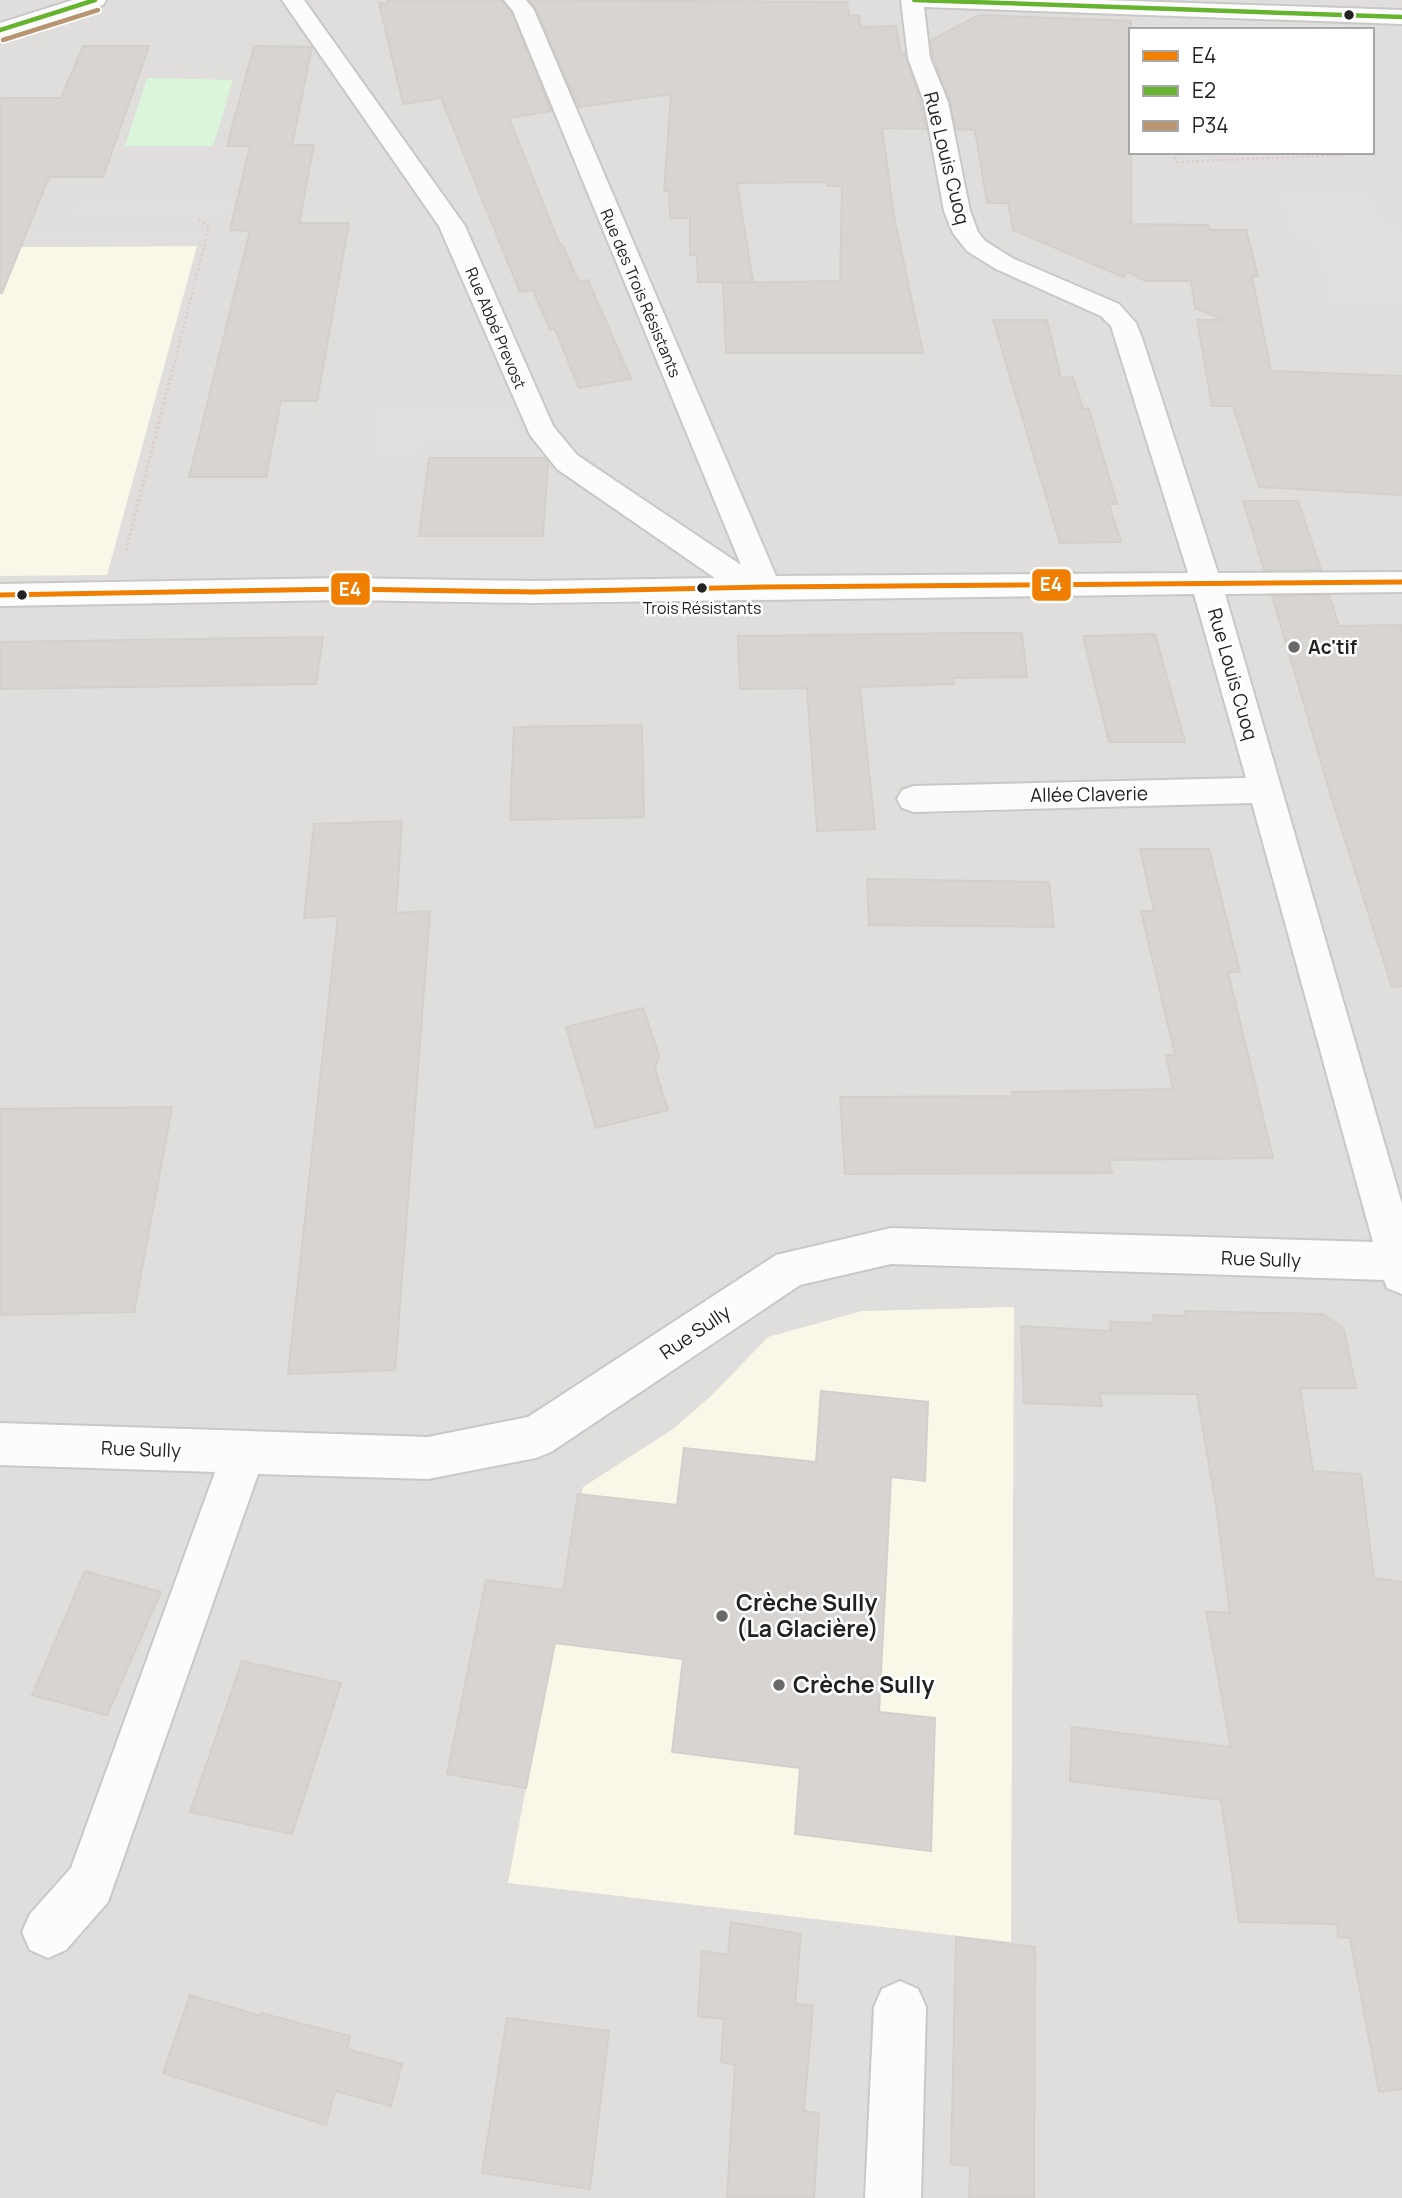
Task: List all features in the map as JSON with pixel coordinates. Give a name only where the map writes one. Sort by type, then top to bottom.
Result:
[{"type":"street","points":[[0,30],[95,0]]},
{"type":"street","name":"Rue Abbé Prevost","points":[[293,0],[452,226],[540,429],[567,462],[727,570],[765,587]]},
{"type":"street","name":"Rue des Trois Résistants","points":[[515,0],[523,10],[765,587]]},
{"type":"street","points":[[913,0],[1402,17]]},
{"type":"street","name":"Rue Louis Cuoq","points":[[913,0],[919,58],[936,102],[961,223],[976,246],[1005,264],[1086,298],[1110,310],[1123,323],[1206,584],[1401,1267]]},
{"type":"street","name":"Rue Abbé Prevost","points":[[0,595],[345,589],[533,592],[765,587],[1402,582]]},
{"type":"street","name":"Allée Claverie","points":[[914,799],[1265,790]]},
{"type":"street","name":"Rue Sully","points":[[0,1444],[428,1458],[536,1437],[791,1268],[891,1246],[1401,1267]]},
{"type":"street","points":[[48,1932],[90,1884],[244,1452]]},
{"type":"street","points":[[893,2198],[900,2007]]},
{"type":"path","points":[[944,143],[1129,149]]},
{"type":"path","points":[[1175,154],[1177,162],[1303,154],[1344,155]]},
{"type":"path","points":[[1237,154],[1238,159]]},
{"type":"path","points":[[115,593],[209,228],[196,219]]},
{"type":"shaded area","points":[[0,0],[1402,0],[1402,2198],[0,2198]]},
{"type":"shaded area","points":[[1279,193],[1371,195],[1383,223],[1398,224],[1402,234],[1402,304],[1332,303],[1313,238],[1291,238]]},
{"type":"shaded area","points":[[232,197],[228,213],[72,215],[78,198]]},
{"type":"shaded area","points":[[201,232],[197,246],[0,247],[0,234]]},
{"type":"shaded area","points":[[197,246],[107,575],[0,576],[0,247]]},
{"type":"shaded area","points":[[507,404],[522,440],[421,441],[418,457],[371,458],[379,405]]},
{"type":"shaded area","name":"Crèche Sully","points":[[1014,1307],[1011,1942],[508,1883],[583,1487],[673,1429],[712,1395],[768,1337],[862,1311]]},
{"type":"green space","points":[[147,78],[233,80],[213,146],[125,146]]},
{"type":"building","points":[[387,0],[501,0],[511,12],[551,111],[509,118],[560,245],[562,244],[579,282],[588,280],[631,379],[579,388],[555,329],[550,330],[533,290],[520,292],[441,98],[403,104],[379,3],[388,3]]},
{"type":"building","points":[[529,0],[847,2],[849,15],[859,16],[861,27],[896,26],[901,55],[905,53],[921,103],[926,129],[882,128],[894,216],[923,353],[726,353],[723,283],[840,281],[842,186],[828,186],[827,182],[737,183],[753,282],[698,282],[697,255],[690,255],[690,218],[670,218],[669,191],[664,191],[671,94],[579,107],[536,9]]},
{"type":"building","points":[[979,15],[1131,21],[1131,224],[1208,225],[1209,230],[1246,230],[1258,276],[1252,276],[1271,371],[1402,376],[1402,495],[1259,487],[1233,406],[1212,406],[1197,320],[1224,320],[1195,308],[1191,281],[1145,281],[1128,272],[1123,277],[1013,230],[1008,203],[987,203],[975,130],[956,129],[950,101],[933,57],[931,40]]},
{"type":"building","points":[[83,46],[149,46],[103,177],[49,177],[0,293],[0,98],[61,98]]},
{"type":"building","points":[[254,46],[312,47],[292,145],[314,145],[299,223],[349,223],[317,401],[281,401],[266,477],[189,477],[250,231],[230,230],[250,146],[227,146]]},
{"type":"building","points":[[993,320],[1047,320],[1061,378],[1073,377],[1083,409],[1089,409],[1117,504],[1109,504],[1121,542],[1060,543]]},
{"type":"building","points":[[429,458],[545,458],[548,462],[543,536],[419,536]]},
{"type":"building","points":[[1243,501],[1298,501],[1321,570],[1264,570]]},
{"type":"building","points":[[1329,595],[1339,626],[1402,625],[1402,986],[1392,987],[1334,806],[1272,596]]},
{"type":"building","points":[[1022,633],[1027,677],[953,678],[954,684],[860,687],[875,829],[817,831],[807,688],[740,689],[738,636]]},
{"type":"building","points":[[1155,634],[1185,742],[1109,742],[1083,636]]},
{"type":"building","points":[[323,637],[316,684],[0,689],[0,642]]},
{"type":"building","points":[[642,725],[644,817],[510,820],[514,727]]},
{"type":"building","points":[[402,821],[396,913],[430,911],[395,1370],[288,1374],[338,916],[304,918],[314,824]]},
{"type":"building","points":[[1140,849],[1209,849],[1240,972],[1228,972],[1273,1158],[1109,1160],[1112,1173],[845,1174],[840,1097],[1013,1096],[1012,1092],[1173,1089],[1166,1055],[1175,1055],[1141,911],[1154,911]]},
{"type":"building","points":[[867,879],[1049,882],[1054,927],[869,925]]},
{"type":"building","points":[[643,1008],[659,1055],[655,1069],[668,1110],[596,1128],[566,1027]]},
{"type":"building","points":[[172,1107],[134,1312],[0,1315],[0,1109]]},
{"type":"building","points":[[1185,1311],[1323,1314],[1344,1329],[1356,1388],[1300,1388],[1313,1471],[1361,1474],[1374,1578],[1402,1582],[1402,2089],[1379,2092],[1350,1938],[1338,1937],[1337,1924],[1239,1922],[1221,1800],[1070,1781],[1072,1727],[1231,1747],[1206,1611],[1230,1613],[1197,1394],[1100,1393],[1102,1406],[1024,1403],[1021,1326],[1111,1331],[1110,1322],[1154,1323],[1153,1315],[1185,1316]]},
{"type":"building","name":"Crèche Sully (La Glacière)","points":[[821,1391],[928,1402],[925,1481],[891,1477],[879,1712],[935,1718],[931,1851],[795,1834],[800,1768],[672,1752],[683,1659],[555,1643],[526,1788],[447,1774],[486,1580],[563,1590],[578,1494],[677,1505],[684,1448],[816,1462]]},
{"type":"building","points":[[85,1571],[161,1592],[107,1715],[32,1695]]},
{"type":"building","points":[[242,1661],[341,1683],[292,1834],[190,1812]]},
{"type":"building","points":[[731,1922],[801,1934],[795,2004],[813,2006],[804,2111],[819,2113],[814,2198],[727,2198],[735,2065],[721,2062],[724,2019],[698,2016],[702,1951],[728,1955]]},
{"type":"building","points":[[956,1937],[1035,1947],[1034,2198],[969,2198],[970,2166],[951,2164]]},
{"type":"building","points":[[190,1995],[261,2016],[261,2013],[350,2036],[347,2049],[402,2064],[391,2106],[335,2091],[326,2125],[163,2073]]},
{"type":"building","points":[[507,2018],[609,2031],[590,2189],[482,2173]]},
{"type":"transit line","name":"E2","points":[[0,30],[95,0]]},
{"type":"transit line","name":"E2","points":[[914,0],[1402,17]]},
{"type":"transit line","name":"P34","points":[[3,40],[98,10]]},
{"type":"transit line","name":"E4","points":[[0,595],[345,589],[533,592],[765,587],[1402,582]]},
{"type":"place","name":"Trois Résistants","points":[[702,588]]},
{"type":"place","name":"Ac'tif","points":[[1294,647]]},
{"type":"place","name":"Crèche Sully (La Glacière)","points":[[722,1616]]},
{"type":"place","name":"Crèche Sully","points":[[779,1685]]}]
